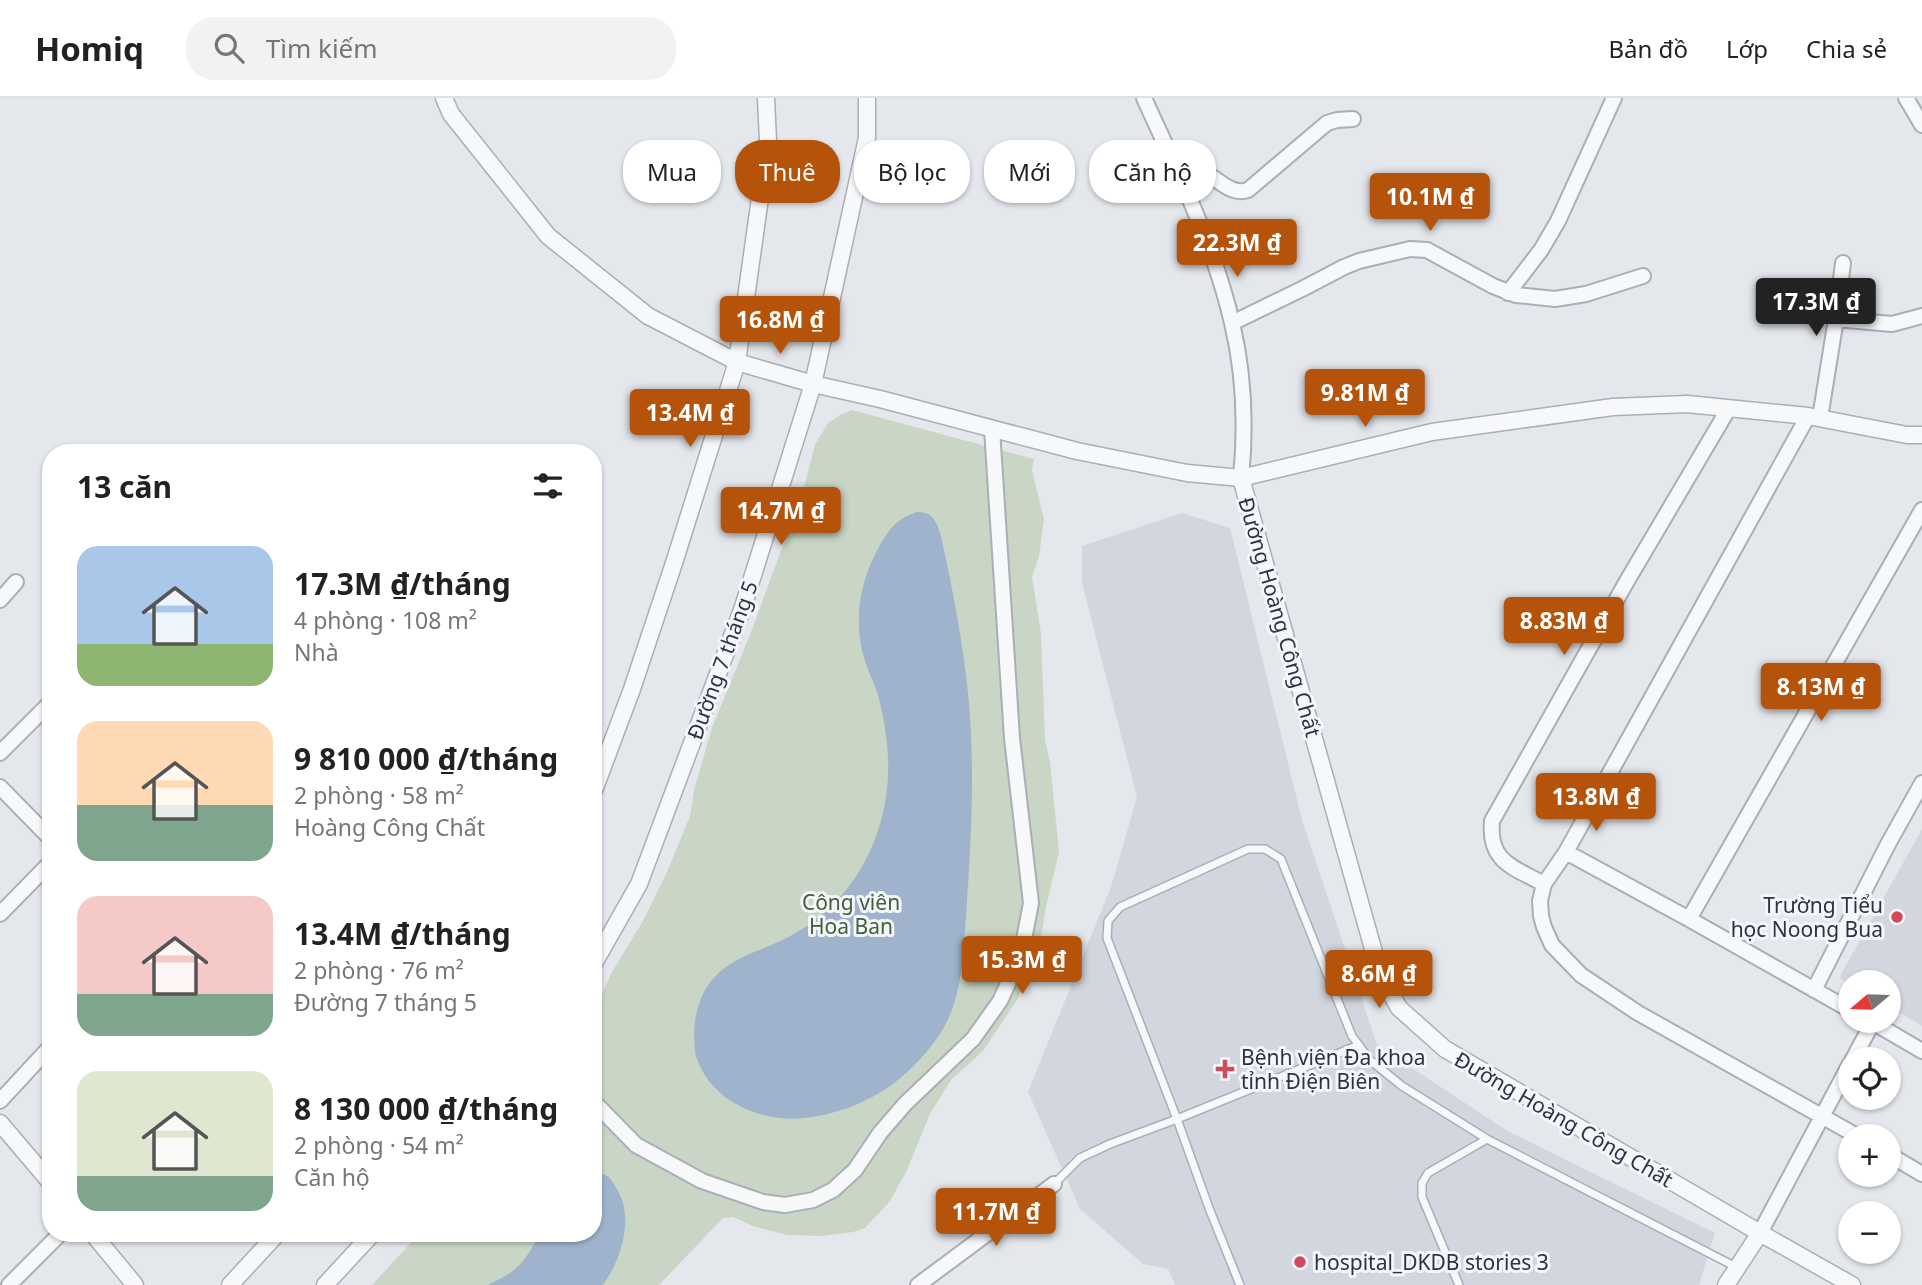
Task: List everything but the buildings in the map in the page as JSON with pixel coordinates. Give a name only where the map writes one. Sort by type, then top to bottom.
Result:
[{"type":"street","points":[[444,98],[452,114],[548,236],[648,316],[737,362],[1077,451],[1186,473],[1241,478],[1445,430],[1613,407],[1688,404],[1814,417],[1907,435],[1922,435]]},
{"type":"street","points":[[602,769],[666,589],[737,362],[768,141],[766,98]]},
{"type":"street","name":"Đường 7 tháng 5","points":[[602,949],[639,884],[743,607],[813,384],[867,138],[867,98]]},
{"type":"street","points":[[1144,98],[1163,140]]},
{"type":"street","points":[[1508,293],[1541,250],[1558,220],[1614,98]]},
{"type":"street","points":[[1906,98],[1922,125]]},
{"type":"street","points":[[1216,179],[1235,191],[1248,190],[1327,123],[1353,119]]},
{"type":"street","points":[[1191,203],[1204,231],[1232,323],[1239,362],[1244,429],[1241,478]]},
{"type":"street","points":[[1232,323],[1344,267],[1410,249],[1427,250],[1508,293],[1555,299],[1586,295],[1643,276]]},
{"type":"street","points":[[1838,1125],[1638,1013],[1581,975],[1552,945],[1544,927],[1540,901],[1544,884],[1566,852],[1814,417],[1836,319],[1843,263]]},
{"type":"street","points":[[1836,319],[1892,324],[1922,316]]},
{"type":"street","points":[[1544,884],[1508,865],[1496,853],[1490,837],[1492,821],[1627,580],[1729,408]]},
{"type":"street","points":[[602,1110],[636,1145],[702,1181],[762,1202],[785,1205],[813,1200],[833,1190],[855,1170],[880,1133],[905,1104],[972,1039],[1000,1001],[1021,955],[1031,903],[1012,738],[992,429]]},
{"type":"street","name":"Đường Hoàng Công Chất","points":[[1241,478],[1377,963],[1399,1008],[1445,1049],[1852,1285]]},
{"type":"street","points":[[1689,919],[1918,526],[1922,510]]},
{"type":"street","points":[[0,600],[16,582]]},
{"type":"street","points":[[0,753],[42,711]]},
{"type":"street","points":[[1814,990],[1922,783]]},
{"type":"street","points":[[0,787],[42,830]]},
{"type":"street","points":[[1566,852],[1838,1003]]},
{"type":"street","points":[[0,914],[42,871]]},
{"type":"street","points":[[1891,1033],[1922,1051]]},
{"type":"street","points":[[0,1101],[42,1056]]},
{"type":"street","points":[[1726,1285],[1760,1234],[1838,1085]]},
{"type":"street","points":[[0,1123],[42,1173]]},
{"type":"street","points":[[1901,1162],[1922,1174]]},
{"type":"street","points":[[918,1285],[1054,1184]]},
{"type":"street","points":[[9,1285],[52,1242]]},
{"type":"street","points":[[100,1242],[135,1285]]},
{"type":"street","points":[[230,1285],[270,1242]]},
{"type":"street","points":[[325,1285],[365,1242]]},
{"type":"lane","points":[[1240,1285],[1107,938],[1108,921],[1120,907],[1248,849],[1265,849],[1281,859],[1352,1036],[1370,1060],[1402,1086],[1488,1139],[1738,1268]]},
{"type":"lane","points":[[1054,1184],[1080,1158],[1110,1144],[1359,1045]]},
{"type":"lane","points":[[1459,1285],[1422,1197],[1422,1183],[1428,1173],[1488,1139]]},
{"type":"shaded area","name":"Bệnh viện Đa khoa tỉnh Điện Biên","points":[[1182,513],[1230,528],[1302,820],[1377,1045],[1509,1132],[1715,1233],[1699,1285],[1175,1285],[1168,1269],[1143,1264],[1080,1209],[1028,1092],[1111,887],[1137,797],[1082,583],[1082,546]]},
{"type":"shaded area","name":"Trường Tiểu học Noong Bua","points":[[1922,829],[1922,1026],[1901,1014],[1901,970],[1843,970]]},
{"type":"green space","name":"Công viên Hoa Ban","points":[[852,410],[1034,459],[1032,470],[1044,520],[1039,556],[1032,577],[1041,634],[1045,740],[1050,762],[1059,852],[1042,932],[1018,998],[983,1051],[951,1080],[930,1114],[906,1172],[890,1201],[865,1228],[822,1236],[787,1235],[753,1226],[733,1217],[723,1218],[659,1285],[372,1285],[412,1242],[602,1242],[602,994],[667,872],[690,816],[694,790],[712,728],[803,491],[815,445],[828,423]]},
{"type":"water","points":[[917,512],[931,516],[941,536],[958,619],[969,703],[972,756],[971,837],[963,955],[954,1005],[945,1026],[925,1054],[893,1084],[873,1097],[851,1107],[805,1118],[789,1119],[756,1113],[726,1098],[704,1074],[695,1051],[694,1031],[698,1006],[706,988],[724,968],[792,935],[835,903],[866,860],[883,811],[888,757],[881,706],[861,643],[860,600],[873,558],[891,528]]},
{"type":"water","points":[[602,1174],[612,1180],[623,1202],[625,1226],[620,1252],[603,1285],[487,1285],[505,1276],[528,1255],[535,1242],[602,1242]]},
{"type":"place","name":"Trường Tiểu học Noong Bua","points":[[1897,917]]},
{"type":"place","name":"Bệnh viện Đa khoa tỉnh Điện Biên","points":[[1225,1069]]},
{"type":"place","name":"hospital_DKDB stories 3","points":[[1300,1262]]}]
